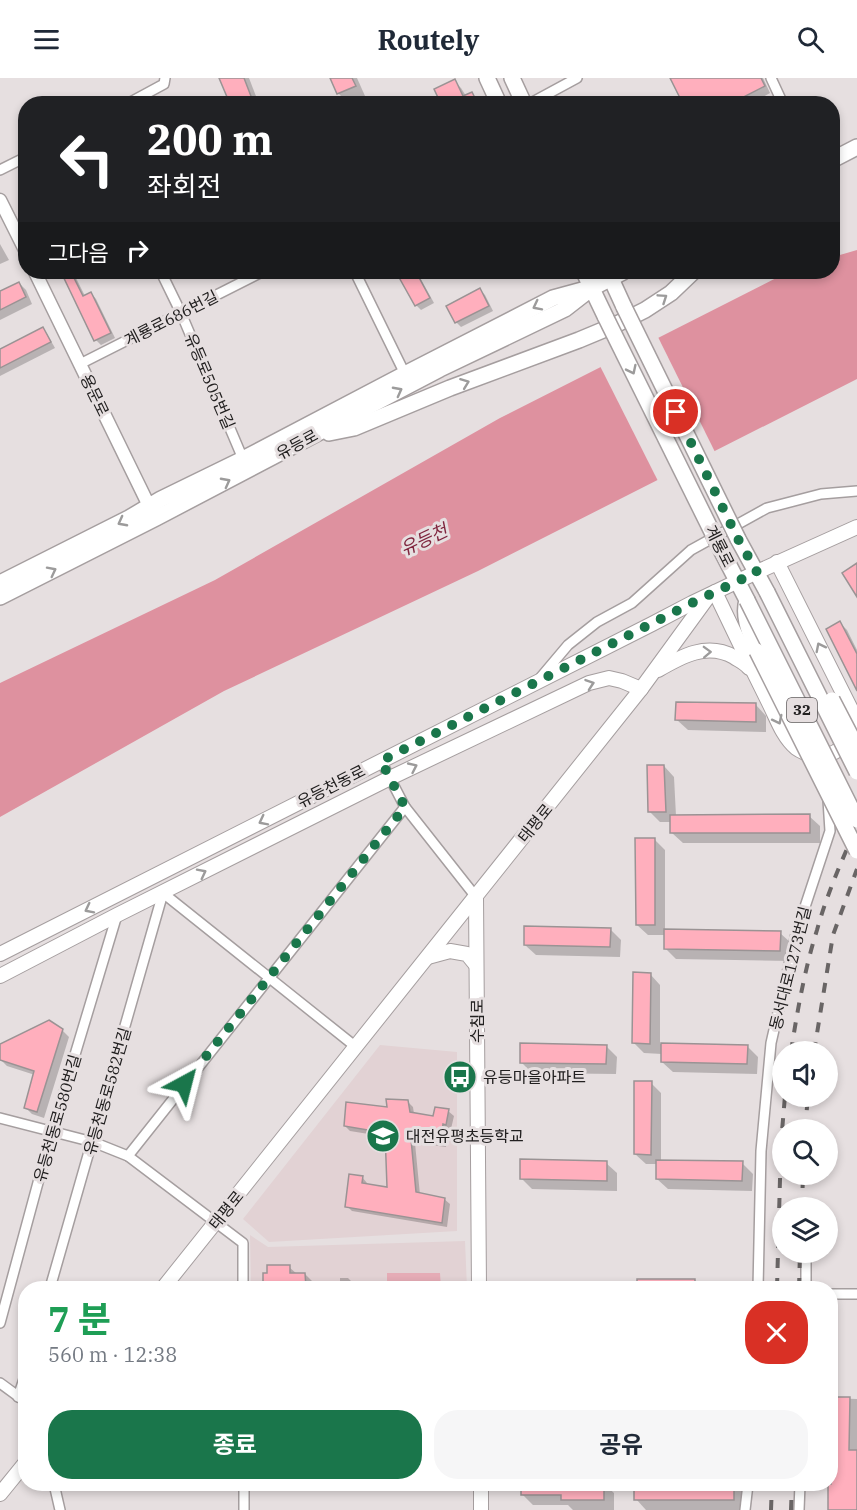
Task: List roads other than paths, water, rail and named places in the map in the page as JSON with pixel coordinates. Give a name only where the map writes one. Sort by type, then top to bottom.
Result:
[{"type":"main road","points":[[487,78],[496,96]]},
{"type":"main road","points":[[512,78],[520,96]]},
{"type":"main road","points":[[840,156],[857,147]]},
{"type":"main road","name":"계룡로","points":[[588,279],[857,820]]},
{"type":"main road","name":"유등로","points":[[0,583],[129,518],[152,512],[312,437],[440,369],[565,309],[606,279]]},
{"type":"main road","name":"계룡로","points":[[616,279],[624,307],[738,539],[768,592],[857,772]]},
{"type":"main road","points":[[312,437],[354,428],[450,388],[615,325],[645,310],[671,293],[686,279]]},
{"type":"main road","name":"유등로","points":[[0,597],[243,459],[405,374],[553,298],[592,288]]},
{"type":"main road","name":"유등천동로","points":[[0,954],[712,593],[857,527]]},
{"type":"main road","points":[[712,593],[784,733],[804,753],[815,756],[837,751],[846,744],[853,730],[855,717],[777,562]]},
{"type":"main road","points":[[768,592],[780,596],[857,748]]},
{"type":"main road","name":"태평로","points":[[169,1281],[641,689],[712,593]]},
{"type":"main road","points":[[747,600],[745,609],[748,628],[757,651],[857,851]]},
{"type":"main road","points":[[654,672],[694,652],[712,650],[727,653],[746,664],[758,682]]},
{"type":"main road","name":"유등천동로","points":[[0,976],[390,778],[589,683],[609,678],[641,689]]},
{"type":"main road","name":"수침로","points":[[476,897],[479,1281]]},
{"type":"main road","points":[[428,957],[450,951],[467,954],[476,964]]},
{"type":"main road","points":[[0,1494],[18,1472]]},
{"type":"main road","points":[[481,1491],[481,1510]]},
{"type":"street","points":[[142,96],[164,84],[165,78]]},
{"type":"street","points":[[544,96],[577,78]]},
{"type":"street","points":[[771,78],[779,96]]},
{"type":"street","points":[[0,170],[18,161]]},
{"type":"street","points":[[0,200],[18,236]]},
{"type":"street","name":"용문로","points":[[38,279],[152,512]]},
{"type":"street","name":"유등로505번길","points":[[164,279],[243,459]]},
{"type":"street","name":"계룡로686번길","points":[[80,364],[248,279]]},
{"type":"street","points":[[358,279],[405,374]]},
{"type":"street","points":[[536,683],[568,645],[597,622],[632,603],[691,550],[767,508],[821,494],[857,491]]},
{"type":"street","name":"동서대로1273번길","points":[[758,1281],[761,1151],[771,1043],[796,934],[830,831],[826,755]]},
{"type":"street","points":[[381,761],[405,807],[476,897]]},
{"type":"street","points":[[128,1156],[405,807]]},
{"type":"street","points":[[163,893],[356,1047]]},
{"type":"street","name":"유등천동로582번길","points":[[52,1281],[163,893]]},
{"type":"street","name":"유등천동로580번길","points":[[0,1323],[52,1131],[117,915]]},
{"type":"street","points":[[0,1118],[93,1142],[128,1156],[243,1243],[243,1281]]},
{"type":"street","points":[[806,1263],[806,1281]]},
{"type":"street","points":[[838,1294],[857,1294]]},
{"type":"street","points":[[0,1383],[18,1396]]},
{"type":"street","points":[[56,1491],[60,1510]]},
{"type":"street","points":[[244,1491],[244,1510]]},
{"type":"street","points":[[745,1510],[747,1491]]},
{"type":"street","points":[[799,1510],[800,1491]]},
{"type":"water","name":"유등천","points":[[857,250],[857,379],[478,571],[224,691],[0,817],[0,683],[215,580],[500,418],[774,279],[840,279],[840,255]]},
{"type":"railway","points":[[793,1041],[802,990],[821,917],[840,864],[857,826]]},
{"type":"railway","points":[[816,1041],[833,935],[857,869]]},
{"type":"railway","points":[[777,1281],[784,1107]]},
{"type":"railway","points":[[806,1119],[807,1107]]},
{"type":"railway","points":[[802,1197],[803,1185]]},
{"type":"railway","points":[[799,1281],[800,1263]]},
{"type":"railway","points":[[771,1510],[772,1491]]},
{"type":"railway","points":[[791,1510],[792,1491]]},
{"type":"place","name":"유등마을아파트","points":[[460,1077]]},
{"type":"place","name":"대전유평초등학교","points":[[383,1136]]}]
